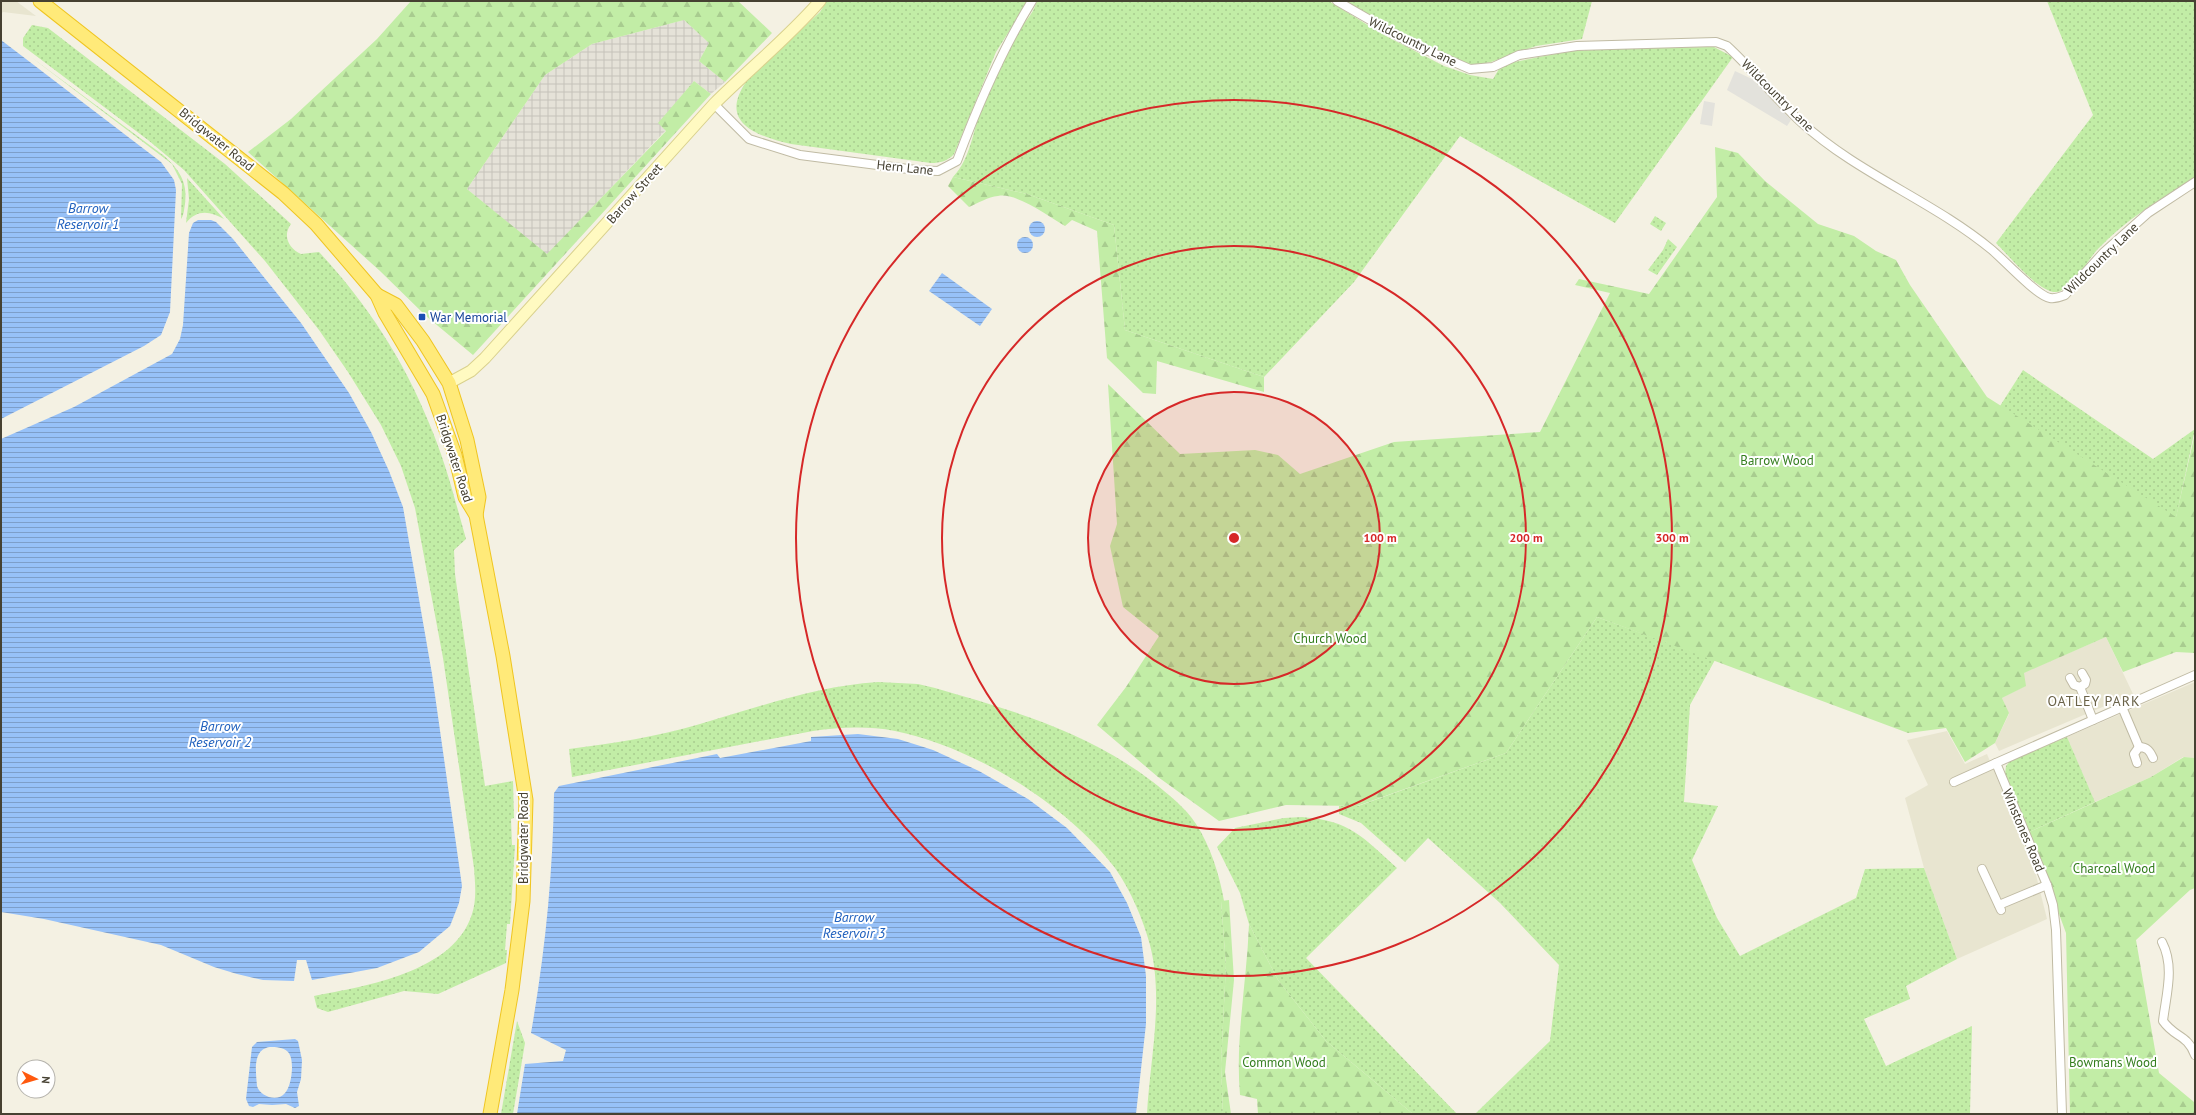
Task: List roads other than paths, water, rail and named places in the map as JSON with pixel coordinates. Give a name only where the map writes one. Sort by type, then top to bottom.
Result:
[{"type":"highway","name":"Bridgwater Road","points":[[40,1],[284,193],[316,224],[377,295],[385,313],[424,377],[456,455],[465,497],[476,515]]},
{"type":"highway","name":"Bridgwater Road","points":[[377,295],[396,305],[423,340],[448,383],[467,440],[479,497],[476,515],[503,656],[526,800],[523,901],[512,990],[490,1114]]},
{"type":"highway","points":[[385,313],[389,328],[419,379],[436,417],[447,430]]},
{"type":"highway","points":[[424,377],[433,381],[448,383]]},
{"type":"highway","points":[[447,430],[445,410],[440,397],[442,389],[448,383]]},
{"type":"main road","name":"Barrow Street","points":[[448,383],[471,371],[485,358],[714,104],[743,74],[807,16],[820,1]]},
{"type":"street","name":"Hern Lane","points":[[714,104],[749,139],[770,147],[800,155],[916,170],[938,171],[958,161],[978,107],[1000,56],[1032,1]]},
{"type":"street","name":"Wildcountry Lane","points":[[1337,1],[1410,43],[1470,69],[1493,68],[1519,55],[1577,46],[1716,42],[1727,46],[1802,122],[1854,162],[1953,221],[1992,249],[2039,292],[2049,298],[2058,298],[2065,295],[2104,253],[2148,213],[2195,182]]},
{"type":"street","points":[[2080,688],[2085,684],[2086,680],[2082,673]]},
{"type":"street","points":[[1954,782],[2195,675]]},
{"type":"street","points":[[2070,678],[2074,685],[2080,688],[2093,720]]},
{"type":"street","points":[[2122,708],[2139,747]]},
{"type":"street","points":[[2139,747],[2145,747],[2153,758]]},
{"type":"street","points":[[2137,763],[2134,754],[2139,747]]},
{"type":"street","name":"Winstones Road","points":[[1996,763],[2047,885],[2052,905],[2056,930],[2062,1114]]},
{"type":"street","points":[[1982,869],[2000,908],[2047,885]]},
{"type":"street","points":[[2162,942],[2168,954],[2169,982],[2163,1021],[2171,1032],[2185,1038],[2191,1045],[2195,1055]]},
{"type":"water","name":"Barrow Reservoir 1","points":[[1,40],[161,162],[174,180],[176,190],[170,312],[161,335],[144,346],[1,419]]},
{"type":"water","name":"Barrow Reservoir 2","points":[[198,220],[211,220],[216,222],[233,239],[301,323],[349,393],[371,432],[389,471],[403,507],[432,674],[462,886],[459,903],[450,926],[419,952],[377,968],[312,980],[306,960],[297,960],[294,981],[263,980],[214,967],[161,945],[44,919],[1,912],[1,439],[74,407],[172,354],[180,339],[183,325],[189,233],[193,223]]},
{"type":"water","points":[[1034,221],[1040,221],[1045,226],[1043,235],[1040,237],[1034,237],[1029,232],[1029,226]]},
{"type":"water","points":[[1025,237],[1031,239],[1033,245],[1031,251],[1025,253],[1019,251],[1017,245],[1019,239]]},
{"type":"water","points":[[942,273],[992,309],[980,326],[929,291]]},
{"type":"water","name":"Barrow Reservoir 3","points":[[858,734],[898,739],[933,750],[979,771],[1028,799],[1067,828],[1110,872],[1127,903],[1141,937],[1146,976],[1146,1024],[1136,1114],[517,1114],[525,1064],[563,1061],[566,1050],[531,1033],[540,973],[550,883],[554,793],[559,786],[717,754],[720,758],[811,741],[811,737]]},
{"type":"water","points":[[295,1039],[298,1041],[302,1060],[301,1079],[297,1092],[299,1106],[295,1108],[286,1104],[259,1104],[253,1107],[249,1106],[246,1099],[252,1047],[257,1042]],"holes":[[[270,1047],[277,1047],[286,1050],[290,1055],[292,1066],[291,1079],[287,1090],[278,1098],[265,1095],[257,1086],[256,1062],[260,1052]]]},
{"type":"place","name":"War Memorial","points":[[422,317]]},
{"type":"district","name":"OATLEY PARK","points":[[2094,701]]},
{"type":"park label","name":"Barrow Wood","points":[[1777,460]]},
{"type":"park label","name":"Church Wood","points":[[1330,638]]},
{"type":"park label","name":"Charcoal Wood","points":[[2114,868]]},
{"type":"park label","name":"Common Wood","points":[[1284,1062]]},
{"type":"park label","name":"Bowmans Wood","points":[[2113,1062]]}]
